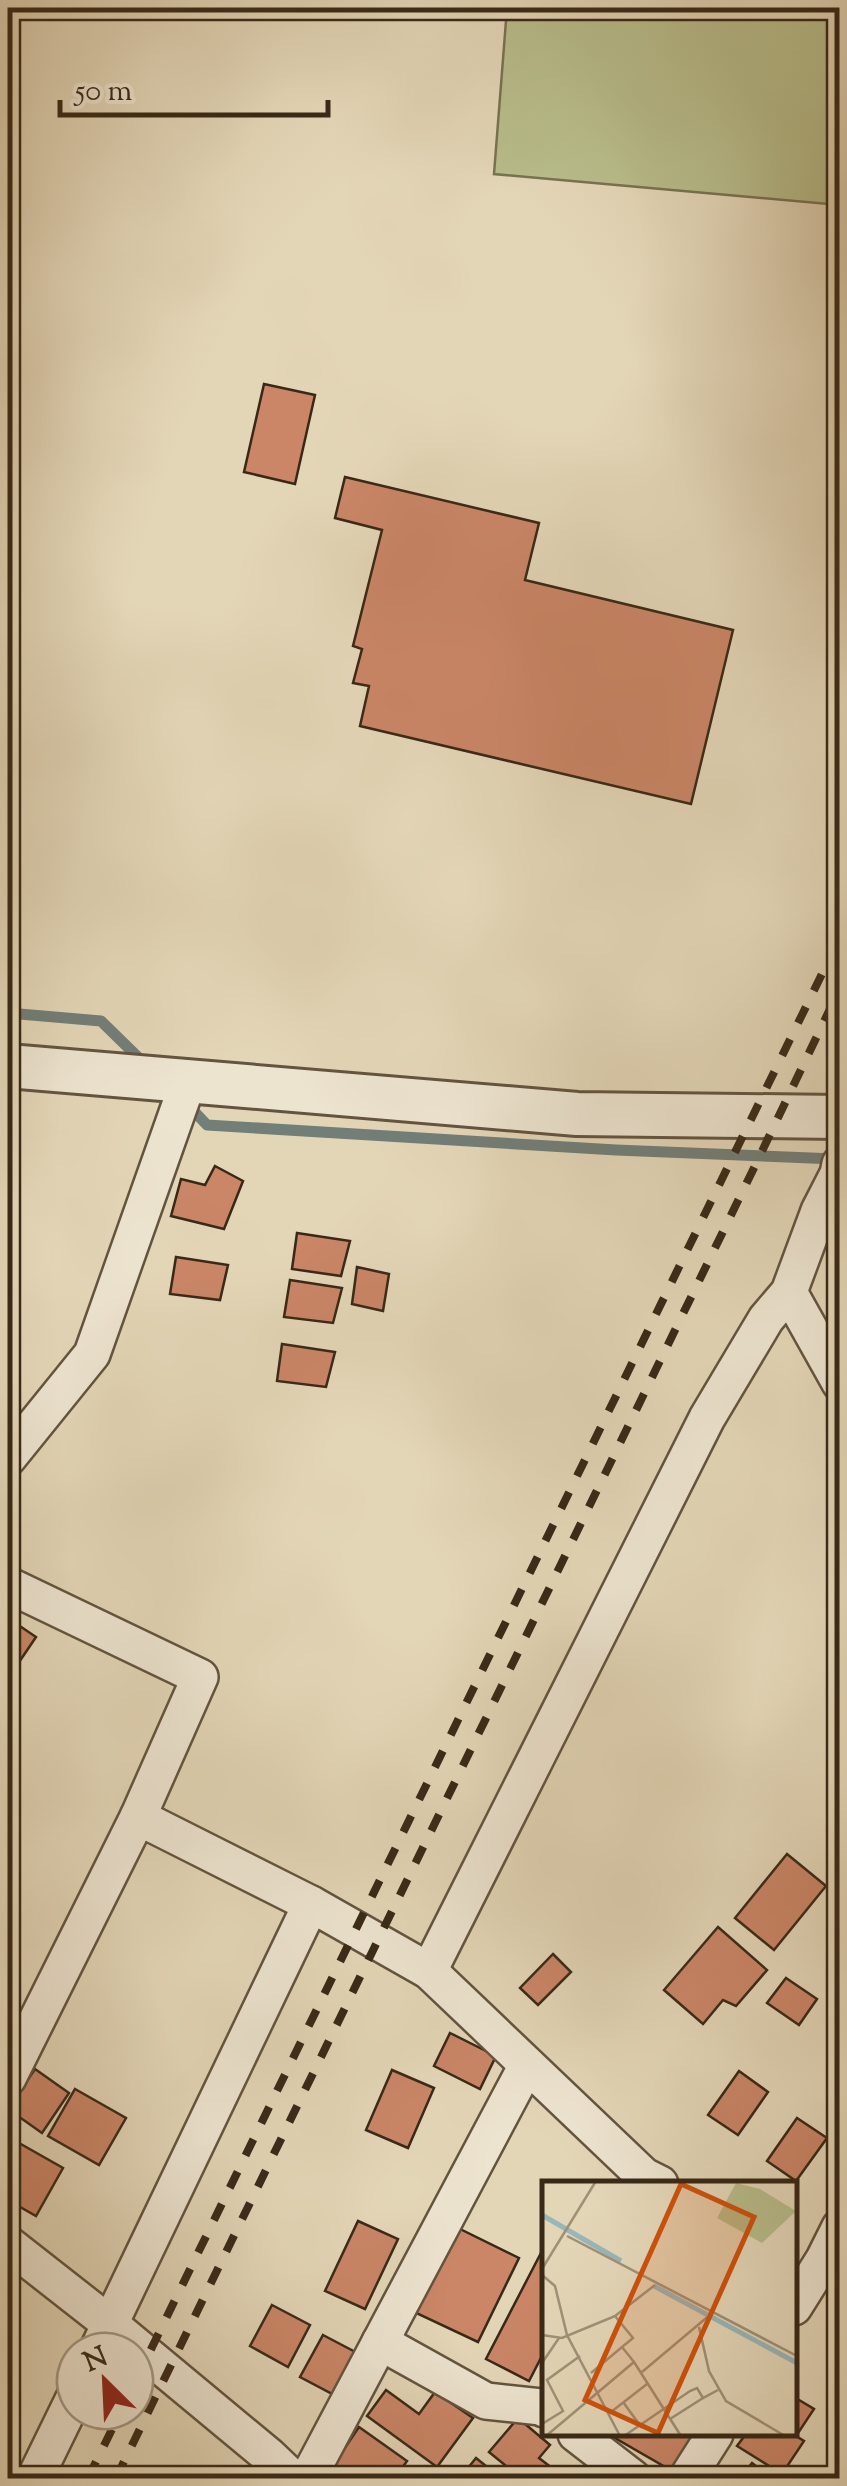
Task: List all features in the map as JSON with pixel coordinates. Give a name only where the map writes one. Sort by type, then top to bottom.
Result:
[{"type":"street","points":[[8,1066],[577,1114],[840,1116]]},
{"type":"street","points":[[8,1458],[92,1354],[187,1083]]},
{"type":"street","points":[[429,1971],[707,1418],[766,1319],[788,1292],[840,1164]]},
{"type":"street","points":[[788,1292],[840,1383]]},
{"type":"street","points":[[8,1585],[200,1676],[138,1817],[8,2078]]},
{"type":"street","points":[[138,1817],[311,1904],[429,1971],[644,2176],[654,2181]]},
{"type":"street","points":[[107,2331],[311,1904]]},
{"type":"street","points":[[308,2478],[528,2065]]},
{"type":"street","points":[[797,2301],[840,2227]]},
{"type":"street","points":[[8,2244],[97,2331]]},
{"type":"street","points":[[380,2342],[486,2401],[542,2406]]},
{"type":"street","points":[[155,2374],[269,2456],[292,2478]]},
{"type":"street","points":[[34,2478],[58,2431]]},
{"type":"street","points":[[579,2436],[632,2478]]},
{"type":"street","points":[[687,2478],[714,2436]]},
{"type":"green space","points":[[507,8],[839,8],[839,205],[494,174]]},
{"type":"building","points":[[264,384],[315,395],[295,484],[244,472]]},
{"type":"building","points":[[345,477],[539,523],[525,580],[733,630],[691,804],[360,726],[369,686],[353,683],[362,649],[353,646],[382,530],[335,518]]},
{"type":"building","points":[[215,1166],[243,1181],[224,1229],[171,1216],[181,1179],[205,1185]]},
{"type":"building","points":[[297,1233],[350,1241],[341,1276],[292,1269]]},
{"type":"building","points":[[176,1257],[228,1265],[220,1300],[170,1294]]},
{"type":"building","points":[[357,1267],[389,1274],[383,1311],[352,1304]]},
{"type":"building","points":[[290,1280],[342,1288],[333,1323],[284,1317]]},
{"type":"building","points":[[282,1344],[335,1352],[326,1387],[277,1381]]},
{"type":"building","points":[[8,1618],[36,1637],[9,1677],[8,1677]]},
{"type":"building","points":[[787,1854],[826,1886],[774,1950],[735,1918]]},
{"type":"building","points":[[718,1927],[767,1970],[736,2006],[723,2000],[703,2024],[664,1990]]},
{"type":"building","points":[[553,1954],[571,1972],[538,2005],[520,1988]]},
{"type":"building","points":[[786,1978],[817,1999],[799,2025],[767,2003]]},
{"type":"building","points":[[450,2033],[496,2056],[480,2089],[434,2066]]},
{"type":"building","points":[[35,2069],[69,2093],[42,2133],[8,2109]]},
{"type":"building","points":[[392,2070],[434,2088],[408,2148],[366,2130]]},
{"type":"building","points":[[739,2071],[768,2092],[738,2135],[708,2115]]},
{"type":"building","points":[[75,2089],[126,2118],[99,2165],[48,2136]]},
{"type":"building","points":[[797,2118],[827,2138],[796,2181],[767,2161]]},
{"type":"building","points":[[12,2139],[63,2168],[36,2216],[8,2200],[8,2147]]},
{"type":"building","points":[[358,2221],[398,2239],[365,2309],[325,2291]]},
{"type":"building","points":[[456,2227],[519,2258],[478,2342],[414,2312]]},
{"type":"building","points":[[542,2251],[542,2356],[529,2381],[486,2359]]},
{"type":"building","points":[[272,2305],[310,2325],[288,2367],[250,2346]]},
{"type":"building","points":[[323,2335],[361,2355],[338,2397],[300,2377]]},
{"type":"building","points":[[386,2390],[419,2414],[435,2392],[473,2418],[437,2467],[367,2416]]},
{"type":"building","points":[[797,2399],[814,2409],[797,2434]]},
{"type":"building","points":[[518,2418],[550,2445],[539,2458],[565,2478],[521,2478],[489,2452]]},
{"type":"building","points":[[359,2427],[407,2461],[395,2478],[325,2477]]},
{"type":"building","points":[[611,2436],[695,2437],[674,2472]]},
{"type":"building","points":[[744,2436],[796,2436],[804,2441],[782,2474],[737,2446]]},
{"type":"building","points":[[476,2458],[501,2478],[460,2478]]},
{"type":"building","points":[[752,2463],[769,2476],[768,2478],[740,2478]]},
{"type":"waterway","points":[[8,1013],[101,1021],[146,1065]]},
{"type":"waterway","points":[[188,1105],[207,1125],[835,1159]]},
{"type":"railway","points":[[155,2341],[840,937]]},
{"type":"railway","points":[[116,2478],[840,988]]},
{"type":"railway","points":[[88,2478],[111,2431]]}]
